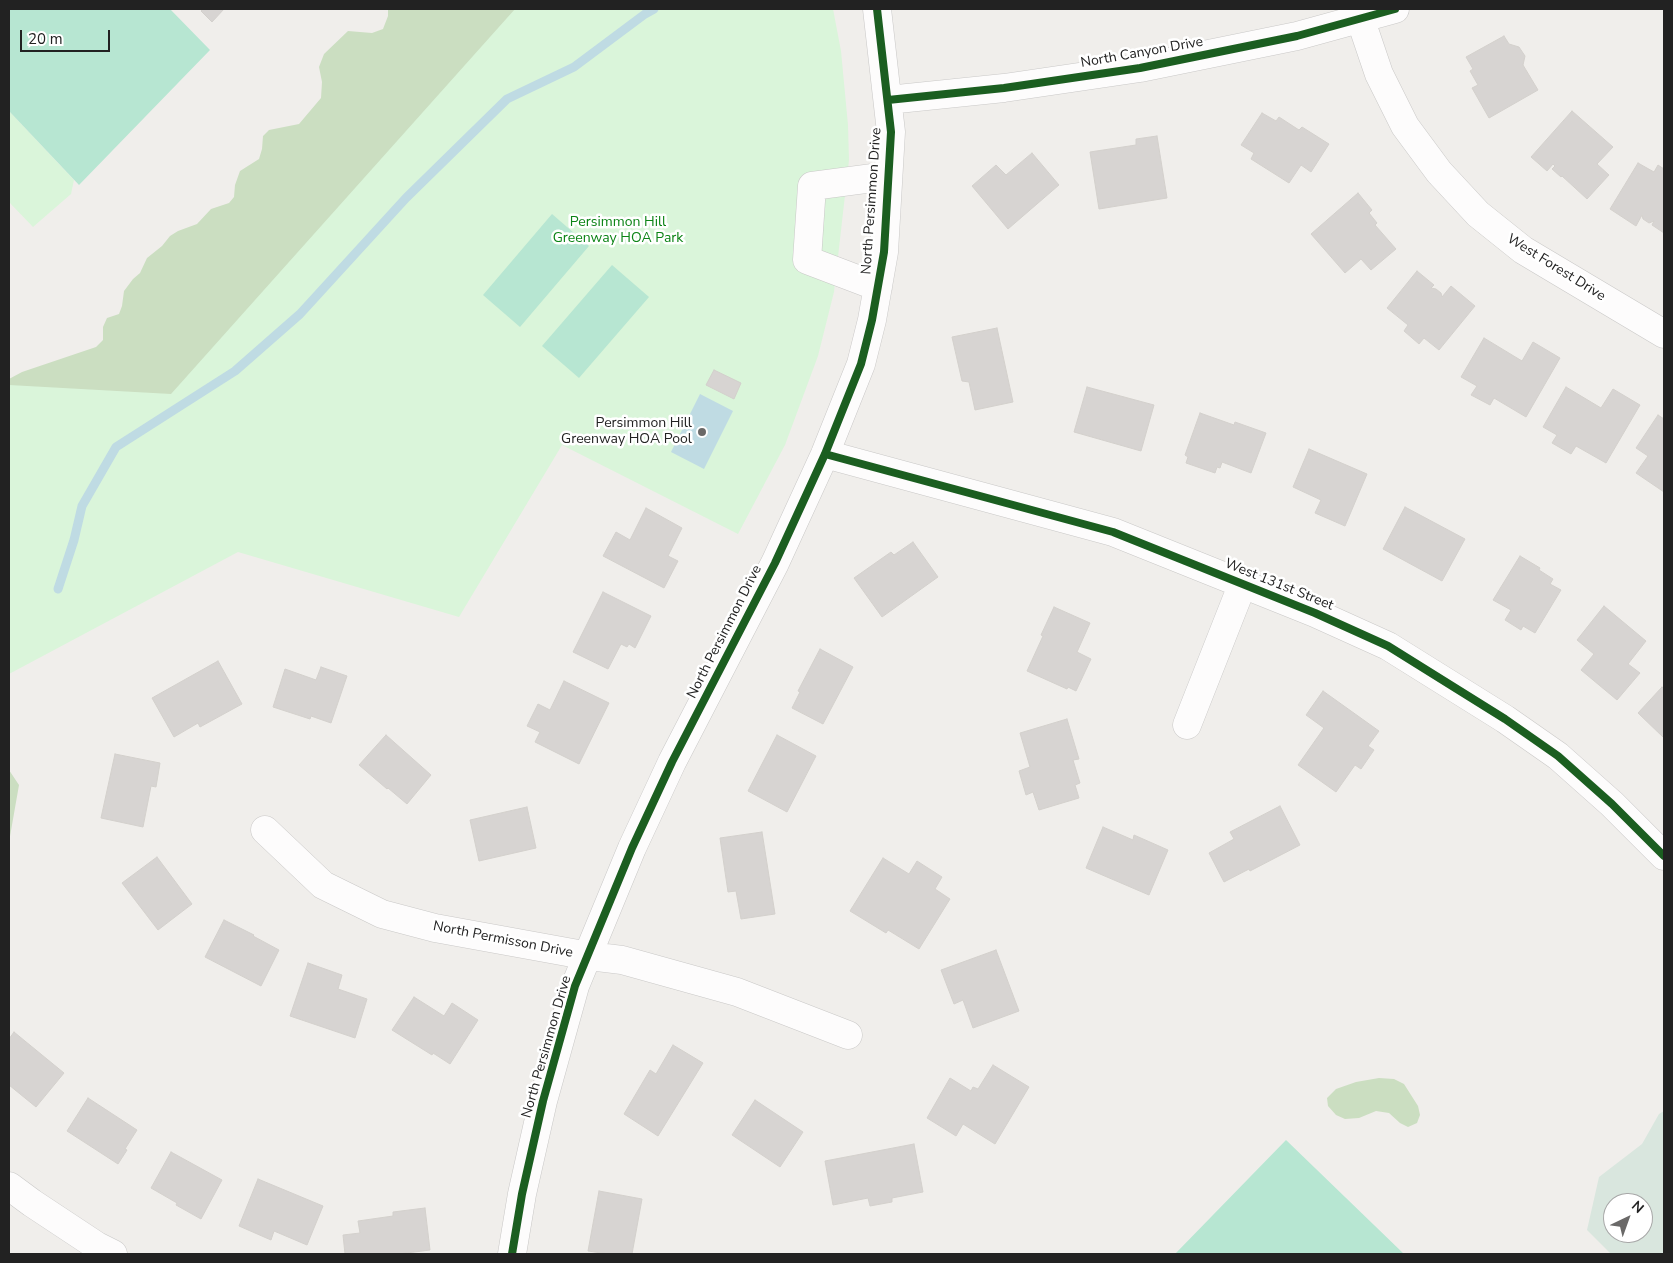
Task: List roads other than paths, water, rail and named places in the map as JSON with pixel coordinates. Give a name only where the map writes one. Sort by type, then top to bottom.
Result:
[{"type":"street","name":"North Persimmon Drive","points":[[512,1254],[522,1194],[543,1102],[575,986],[632,848],[672,762],[775,563],[825,454],[861,364],[872,320],[884,252],[891,132],[877,9]]},
{"type":"street","name":"North Canyon Drive","points":[[888,100],[1004,88],[1140,68],[1297,36],[1358,14],[1396,9]]},
{"type":"street","name":"West Forest Drive","points":[[1358,14],[1379,74],[1405,126],[1438,172],[1478,214],[1523,250],[1664,334]]},
{"type":"street","points":[[878,287],[807,260],[812,186],[888,176]]},
{"type":"street","name":"West 131st Street","points":[[825,454],[1113,532],[1243,583],[1388,646],[1505,719],[1558,756],[1612,804],[1664,856]]},
{"type":"street","name":"West 131st Street","points":[[1187,725],[1243,583]]},
{"type":"street","name":"North Permisson Drive","points":[[265,830],[323,885],[382,914],[435,928],[589,956],[622,960],[738,992],[848,1035]]},
{"type":"street","points":[[9,1186],[97,1246],[113,1254]]},
{"type":"water","name":"Persimmon Hill Greenway HOA Pool","points":[[700,394],[733,411],[704,469],[671,452]]},
{"type":"waterway","points":[[58,589],[74,540],[82,506],[116,447],[235,371],[300,314],[406,198],[507,99],[574,67],[654,9]]},
{"type":"place","name":"Persimmon Hill Greenway HOA Pool","points":[[702,432]]},
{"type":"park label","name":"Persimmon Hill Greenway HOA Park","points":[[618,232]]}]
